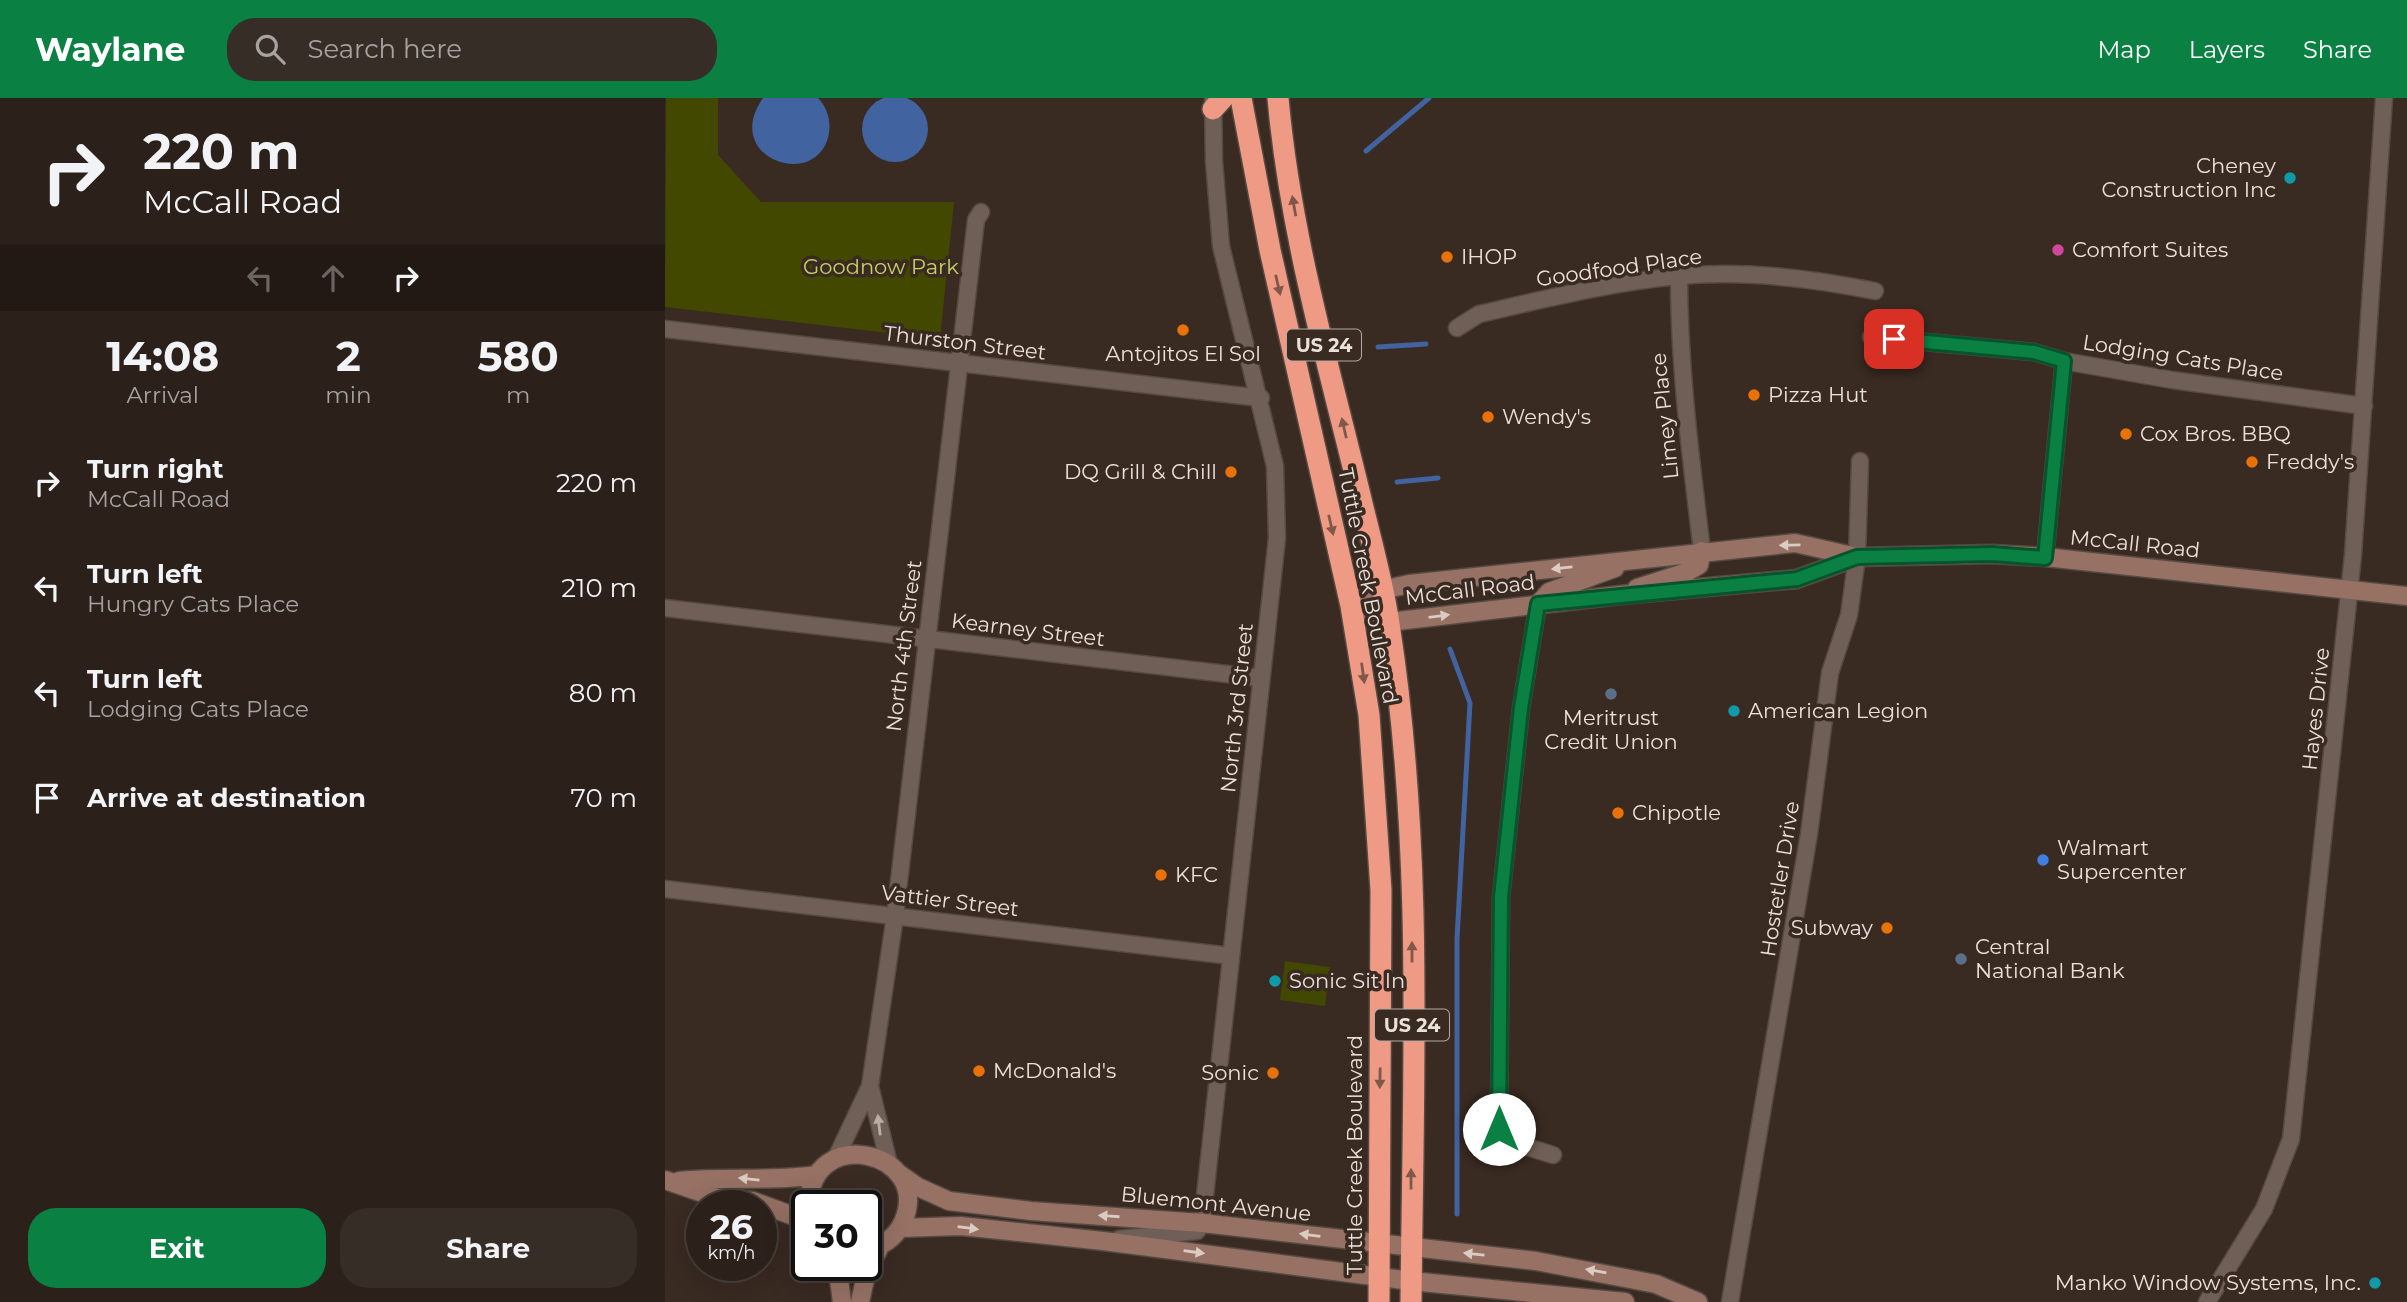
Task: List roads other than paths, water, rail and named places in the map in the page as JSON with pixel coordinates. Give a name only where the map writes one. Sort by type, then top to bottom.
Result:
[{"type":"highway","name":"Tuttle Creek Boulevard","points":[[1241,98],[1270,250],[1350,606],[1369,715],[1379,825],[1379,1302]]},
{"type":"highway","name":"Tuttle Creek Boulevard","points":[[1278,98],[1282,143],[1296,220],[1383,590],[1407,769],[1412,839],[1411,1291]]},
{"type":"main road","name":"McCall Road","points":[[1350,606],[1383,590],[1409,584],[1795,543],[1857,557],[1992,554],[2407,596]]},
{"type":"main road","points":[[1620,595],[1664,577],[1687,572],[1699,565],[1702,551]]},
{"type":"main road","name":"McCall Road","points":[[1350,606],[1389,622],[1620,595],[1797,579],[1857,557]]},
{"type":"main road","points":[[1538,604],[1549,592],[1632,561]]},
{"type":"main road","name":"Bluemont Avenue","points":[[836,1158],[852,1153],[868,1154],[918,1187],[949,1201],[1031,1211],[1202,1223],[1536,1261],[1656,1284],[1698,1302]]},
{"type":"main road","points":[[811,1190],[817,1175],[836,1158]]},
{"type":"main road","points":[[893,1169],[907,1195],[907,1207],[900,1228]]},
{"type":"main road","points":[[669,1181],[725,1177],[766,1180],[817,1175]]},
{"type":"main road","points":[[669,1181],[717,1198],[753,1202],[791,1215]]},
{"type":"main road","points":[[882,1241],[900,1228],[961,1226],[1103,1241],[1379,1277],[1411,1291],[1625,1302]]},
{"type":"main road","points":[[839,1281],[842,1302]]},
{"type":"main road","points":[[860,1302],[865,1281]]},
{"type":"street","name":"Hayes Drive","points":[[2207,1302],[2264,1209],[2291,1139],[2349,590],[2384,98]]},
{"type":"street","name":"North 3rd Street","points":[[1202,1223],[1277,538],[1275,466],[1261,398],[1221,246],[1216,102]]},
{"type":"street","name":"North 4th Street","points":[[836,1158],[870,1086],[895,916],[962,363],[976,220],[981,212]]},
{"type":"street","name":"Goodfood Place","points":[[1457,328],[1479,314],[1679,276],[1747,274],[1813,279],[1875,291]]},
{"type":"street","name":"Limey Place","points":[[1679,276],[1679,347],[1690,470],[1702,551]]},
{"type":"street","name":"Thurston Street","points":[[665,329],[1261,398]]},
{"type":"street","name":"Lodging Cats Place","points":[[1871,337],[2034,352],[2064,361],[2172,380],[2364,406]]},
{"type":"street","points":[[2045,558],[2064,361]]},
{"type":"street","name":"Hostetler Drive","points":[[1730,1302],[1809,834],[1830,673],[1849,615],[1857,557],[1860,461]]},
{"type":"street","points":[[1538,604],[1521,708],[1501,897],[1499,1129],[1515,1143],[1553,1155]]},
{"type":"street","name":"Kearney Street","points":[[665,608],[1261,678]]},
{"type":"street","name":"Vattier Street","points":[[665,889],[1231,956]]},
{"type":"street","name":"North 4th Street","points":[[870,1086],[893,1169]]},
{"type":"street","points":[[1103,1241],[1197,1231],[1202,1223]]},
{"type":"water","points":[[895,96],[908,99],[918,106],[925,116],[928,129],[925,142],[918,152],[908,159],[895,162],[882,159],[872,152],[865,142],[862,129],[865,116],[872,106],[882,99]]},
{"type":"water","points":[[763,98],[818,98],[829,119],[829,133],[822,151],[808,161],[792,164],[776,160],[762,151],[754,138],[753,119]]},
{"type":"waterway","points":[[1366,151],[1429,98]]},
{"type":"waterway","points":[[1378,347],[1426,344]]},
{"type":"waterway","points":[[1397,482],[1438,478]]},
{"type":"waterway","points":[[1450,649],[1470,703],[1457,939],[1457,1214]]},
{"type":"place","name":"Cheney Construction Inc","points":[[2290,178]]},
{"type":"place","name":"Comfort Suites","points":[[2058,250]]},
{"type":"place","name":"IHOP","points":[[1447,257]]},
{"type":"place","name":"Antojitos El Sol","points":[[1183,330]]},
{"type":"place","name":"Pizza Hut","points":[[1754,395]]},
{"type":"place","name":"Wendy's","points":[[1488,417]]},
{"type":"place","name":"Cox Bros. BBQ","points":[[2126,434]]},
{"type":"place","name":"Freddy's","points":[[2252,462]]},
{"type":"place","name":"DQ Grill & Chill","points":[[1231,472]]},
{"type":"place","name":"Meritrust Credit Union","points":[[1611,694]]},
{"type":"place","name":"American Legion","points":[[1734,711]]},
{"type":"place","name":"Chipotle","points":[[1618,813]]},
{"type":"place","name":"Walmart Supercenter","points":[[2043,860]]},
{"type":"place","name":"KFC","points":[[1161,875]]},
{"type":"place","name":"Subway","points":[[1887,928]]},
{"type":"place","name":"Central National Bank","points":[[1961,959]]},
{"type":"place","name":"Sonic Sit In","points":[[1275,981]]},
{"type":"place","name":"McDonald's","points":[[979,1071]]},
{"type":"place","name":"Sonic","points":[[1273,1073]]},
{"type":"place","name":"Manko Window Systems, Inc.","points":[[2375,1283]]},
{"type":"park label","name":"Goodnow Park","points":[[881,267]]}]
